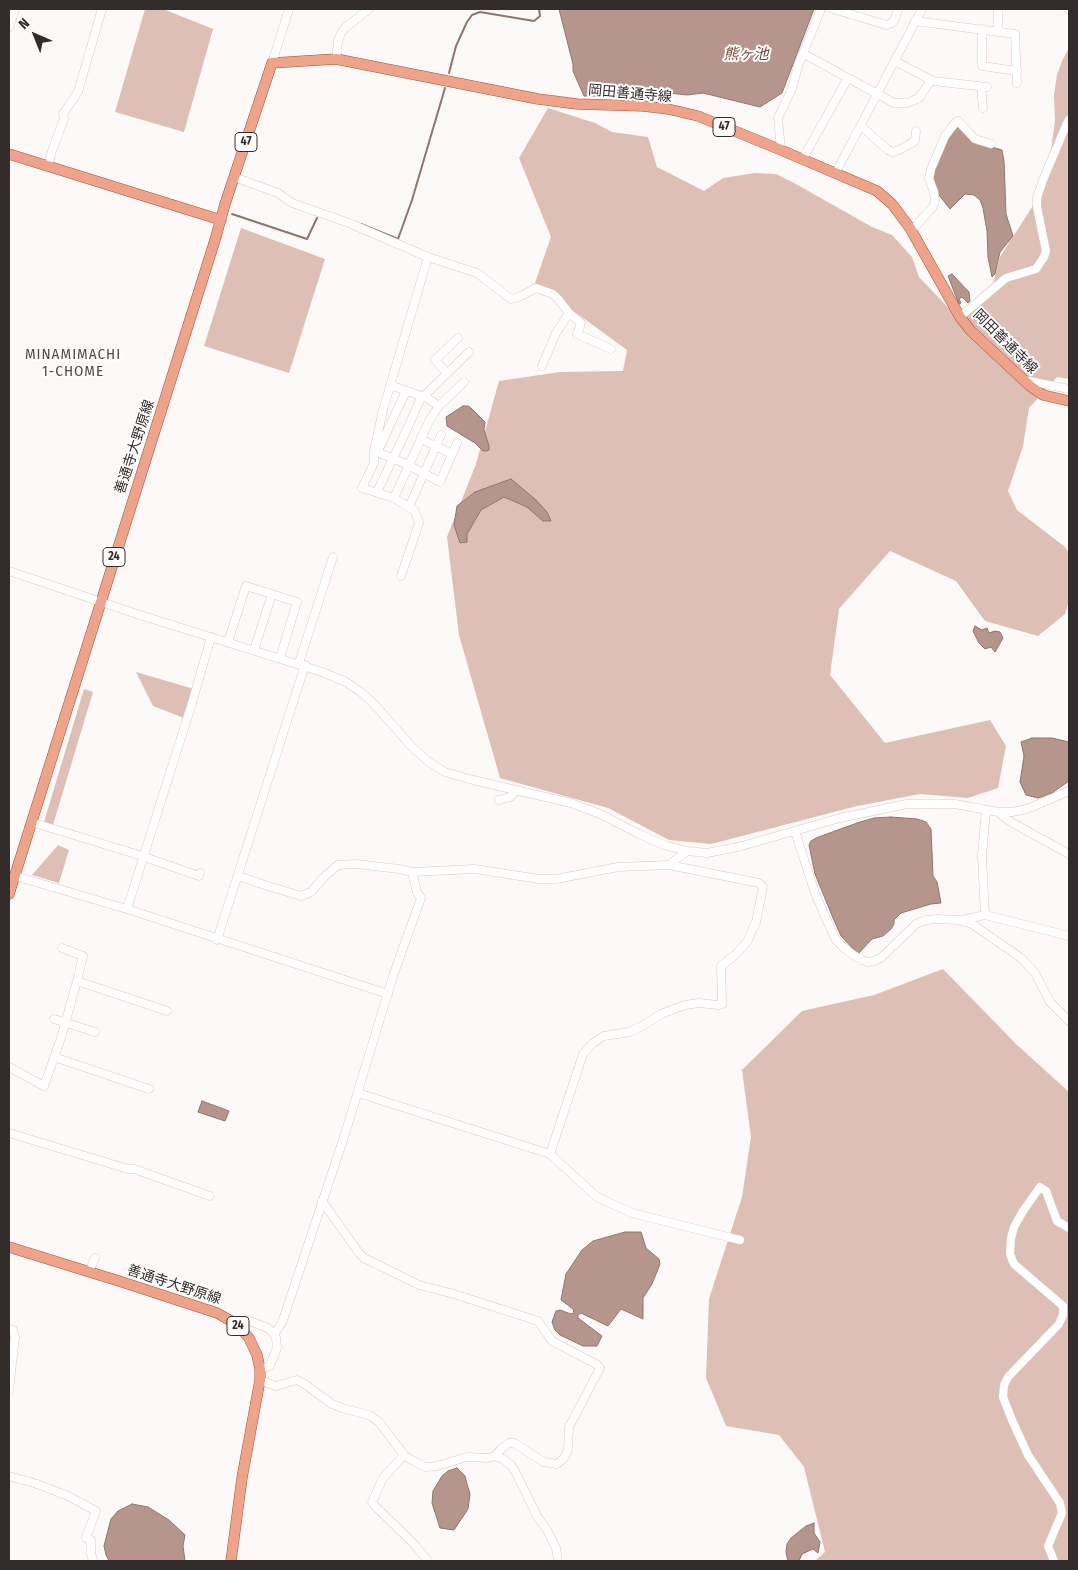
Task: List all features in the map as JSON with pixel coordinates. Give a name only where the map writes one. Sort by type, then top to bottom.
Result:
[{"type":"main road","name":"岡田善通寺線","points":[[272,63],[336,59],[538,99],[577,104],[643,106],[668,109],[698,116],[781,150],[877,191],[892,204],[911,230],[960,317],[971,331],[1043,395],[1069,401]]},
{"type":"main road","name":"47","points":[[221,220],[272,63]]},
{"type":"main road","points":[[9,154],[221,220]]},
{"type":"main road","name":"善通寺大野原線","points":[[9,894],[221,220]]},
{"type":"main road","name":"善通寺大野原線","points":[[9,1247],[217,1313],[234,1322],[242,1330],[254,1347],[260,1369],[260,1380],[242,1478],[231,1561]]},
{"type":"street","points":[[9,27],[15,9]]},
{"type":"street","points":[[48,166],[64,120],[63,114],[78,92],[102,9]]},
{"type":"street","points":[[272,63],[289,9]]},
{"type":"street","points":[[336,59],[341,33],[369,9]]},
{"type":"street","points":[[781,150],[778,118],[792,89],[798,66],[821,9]]},
{"type":"street","points":[[833,9],[887,25],[895,19],[898,9]]},
{"type":"street","points":[[836,174],[922,9]]},
{"type":"street","points":[[998,9],[998,31]]},
{"type":"street","points":[[915,21],[1015,34],[1017,83]]},
{"type":"street","points":[[982,29],[982,66],[1017,71]]},
{"type":"street","points":[[804,54],[894,103],[906,104],[919,98],[924,93],[930,80]]},
{"type":"street","points":[[895,61],[930,80],[984,87],[982,108]]},
{"type":"street","points":[[802,160],[848,78]]},
{"type":"street","points":[[960,317],[1006,278],[1036,269],[1044,257],[1046,251],[1045,242],[1037,207],[1037,198],[1059,140],[1069,120]]},
{"type":"street","points":[[911,230],[933,207],[935,201],[934,192],[929,179],[931,169],[945,136],[955,123],[958,121],[975,139],[991,144]]},
{"type":"street","points":[[861,126],[888,150],[893,152],[915,141],[916,131]]},
{"type":"street","points":[[234,177],[278,193],[292,203],[349,224],[428,257],[477,273],[511,299],[536,288],[553,294],[581,324],[577,334],[611,350]]},
{"type":"street","points":[[376,456],[374,451],[383,410],[428,257]]},
{"type":"street","points":[[542,366],[556,332],[569,313]]},
{"type":"street","points":[[447,374],[435,360],[458,338]]},
{"type":"street","points":[[377,492],[420,400],[469,352]]},
{"type":"street","points":[[1024,380],[1069,389]]},
{"type":"street","points":[[394,498],[430,419],[464,382]]},
{"type":"street","points":[[390,385],[423,397],[440,406]]},
{"type":"street","points":[[401,576],[419,523],[415,511],[394,498],[362,488],[406,391]]},
{"type":"street","points":[[409,507],[441,435]]},
{"type":"street","points":[[421,439],[452,454]]},
{"type":"street","points":[[376,456],[393,459],[440,482],[457,443]]},
{"type":"street","points":[[217,940],[238,876],[333,557]]},
{"type":"street","points":[[9,571],[140,615],[302,664],[346,682],[374,704],[412,747],[429,762],[445,772],[571,803],[600,814],[664,845],[687,851],[707,853],[738,847],[840,818],[907,804],[955,804],[998,812],[1012,812],[1027,809],[1069,791]]},
{"type":"street","points":[[228,642],[246,586],[272,594],[297,602],[280,658]]},
{"type":"street","points":[[254,650],[272,594]]},
{"type":"street","points":[[127,909],[212,637]]},
{"type":"street","points":[[499,800],[510,797],[516,791]]},
{"type":"street","points":[[985,915],[982,856],[986,810]]},
{"type":"street","points":[[998,812],[1008,821],[1069,854]]},
{"type":"street","points":[[31,822],[199,876],[200,873]]},
{"type":"street","points":[[795,831],[815,893],[836,940],[843,947],[862,960],[868,962],[875,961],[882,957],[916,924],[921,922],[937,918],[958,920],[972,924],[1021,958],[1035,973],[1050,1002],[1069,1021]]},
{"type":"street","points":[[670,865],[687,851]]},
{"type":"street","points":[[238,876],[301,896],[311,892],[338,865],[356,864],[412,872],[475,869],[539,879],[556,879],[618,867],[670,865],[759,883],[763,887],[756,922],[747,942],[721,966],[722,1004],[685,1005],[661,1014],[629,1032],[604,1036],[593,1042],[583,1054],[550,1154]]},
{"type":"street","points":[[274,1334],[282,1323],[345,1134],[388,994],[421,898],[417,892],[412,872]]},
{"type":"street","points":[[14,876],[127,909],[217,940],[388,994]]},
{"type":"street","points":[[958,920],[985,915],[1069,936]]},
{"type":"street","points":[[9,1067],[44,1086],[77,982],[83,956],[62,948]]},
{"type":"street","points":[[77,982],[167,1011]]},
{"type":"street","points":[[54,1019],[95,1032]]},
{"type":"street","points":[[54,1057],[149,1089]]},
{"type":"street","points":[[358,1093],[550,1154],[590,1191],[613,1205],[645,1217],[740,1240]]},
{"type":"street","points":[[9,1133],[134,1170],[210,1196]]},
{"type":"street","points":[[1054,1561],[1048,1546],[1062,1513],[1060,1503],[1028,1455],[1004,1397],[1004,1385],[1008,1377],[1059,1324],[1063,1315],[1063,1306],[1014,1264],[1010,1254],[1010,1238],[1023,1211],[1040,1187],[1046,1190],[1057,1220],[1069,1228]]},
{"type":"street","points":[[322,1201],[364,1258],[419,1285],[538,1321],[552,1341],[596,1364],[600,1368],[569,1427],[568,1450],[564,1458],[557,1464],[544,1462],[514,1443],[509,1443],[496,1456]]},
{"type":"street","points":[[89,1272],[95,1258]]},
{"type":"street","points":[[234,1322],[247,1320],[268,1328],[274,1334],[277,1348],[270,1366],[260,1369]]},
{"type":"street","points":[[9,1330],[13,1330],[15,1337],[9,1390]]},
{"type":"street","points":[[260,1380],[276,1386],[297,1380],[303,1382],[338,1407],[369,1415],[379,1422],[404,1455],[426,1467],[437,1466],[467,1457],[488,1458],[496,1456],[503,1458],[516,1473],[538,1516],[548,1530],[556,1548],[558,1561]]},
{"type":"street","points":[[404,1455],[383,1478],[372,1502],[415,1545],[428,1561]]},
{"type":"street","points":[[9,1476],[68,1496],[96,1511],[86,1538],[90,1540],[92,1561]]},
{"type":"shaded area","points":[[145,9],[163,9],[213,29],[184,132],[115,112]]},
{"type":"shaded area","points":[[1069,48],[1069,379],[1057,377],[1029,408],[1023,446],[1008,491],[1017,510],[1065,547],[1069,553],[1069,600],[1065,614],[1038,636],[985,621],[956,581],[890,551],[839,609],[830,675],[885,743],[990,720],[1006,746],[998,788],[968,798],[920,794],[857,806],[711,844],[669,840],[608,808],[500,778],[459,635],[447,537],[476,464],[499,381],[560,372],[623,371],[627,350],[535,283],[551,237],[519,158],[548,108],[595,123],[612,132],[648,137],[657,167],[704,191],[723,178],[755,173],[776,174],[794,183],[872,227],[892,235],[912,257],[919,277],[959,319],[992,288],[1000,257],[1034,204],[1048,172],[1055,121],[1054,95],[1057,75]]},
{"type":"shaded area","points":[[241,228],[325,259],[289,373],[204,346]]},
{"type":"shaded area","points":[[136,672],[194,689],[184,718],[153,706]]},
{"type":"shaded area","points":[[84,689],[93,692],[53,825],[44,822]]},
{"type":"shaded area","points":[[58,845],[69,850],[59,883],[32,875]]},
{"type":"shaded area","points":[[943,969],[1016,1044],[1069,1092],[1069,1561],[815,1561],[825,1552],[804,1467],[779,1435],[726,1426],[706,1378],[709,1299],[742,1197],[751,1137],[742,1070],[802,1011],[874,995]]},
{"type":"water","name":"熊ヶ池","points":[[559,9],[814,9],[782,93],[760,107],[703,93],[687,95],[659,92],[642,96],[584,96],[573,71],[573,64]]},
{"type":"water","points":[[957,125],[981,144],[1002,150],[1006,214],[1013,236],[1000,252],[995,274],[992,277],[988,257],[987,231],[980,200],[974,195],[965,194],[950,209],[935,190],[932,177],[933,170],[949,134]]},
{"type":"water","points":[[952,274],[969,292],[970,301],[968,303],[962,297],[959,299],[961,303],[959,304],[948,276]]},
{"type":"water","points":[[463,406],[471,408],[485,422],[484,430],[489,450],[483,451],[475,443],[447,426],[446,417]]},
{"type":"water","points":[[511,479],[536,500],[547,512],[551,521],[543,521],[527,507],[504,497],[481,510],[467,534],[467,542],[460,543],[454,525],[457,506],[475,492]]},
{"type":"water","points":[[975,626],[982,630],[987,628],[989,633],[1000,632],[1003,638],[995,652],[991,647],[985,649],[979,643],[973,631]]},
{"type":"water","points":[[1032,738],[1052,738],[1069,742],[1069,781],[1052,793],[1038,798],[1026,795],[1020,782],[1024,756],[1021,742]]},
{"type":"water","points":[[874,818],[917,819],[926,822],[931,829],[933,876],[937,882],[941,903],[901,913],[894,920],[891,929],[883,936],[872,939],[858,954],[841,936],[815,874],[809,845],[816,838],[857,823]]},
{"type":"water","points":[[202,1101],[229,1111],[225,1121],[198,1112]]},
{"type":"water","points":[[625,1232],[641,1232],[646,1248],[659,1259],[660,1264],[652,1284],[643,1298],[643,1319],[621,1309],[608,1326],[581,1313],[578,1315],[578,1318],[602,1336],[597,1346],[583,1346],[560,1335],[555,1330],[552,1322],[556,1311],[574,1313],[573,1309],[561,1300],[566,1274],[582,1250],[593,1241]]},
{"type":"water","points":[[457,1468],[465,1476],[470,1494],[468,1509],[454,1530],[440,1528],[432,1503],[433,1491],[442,1476],[448,1471]]},
{"type":"water","points":[[132,1504],[148,1507],[169,1520],[185,1535],[183,1546],[185,1561],[109,1561],[104,1546],[111,1519],[118,1511]]},
{"type":"water","points":[[814,1523],[814,1533],[820,1542],[818,1553],[813,1549],[802,1554],[799,1561],[788,1561],[787,1544],[791,1538],[806,1526]]},
{"type":"waterway","points":[[449,73],[456,46],[472,15],[480,12],[534,21],[540,16],[539,9]]},
{"type":"waterway","points":[[361,224],[398,239],[412,200],[445,88]]},
{"type":"waterway","points":[[232,214],[307,239],[317,218]]},
{"type":"district","name":"MINAMIMACHI 1-CHOME","points":[[73,364]]}]
